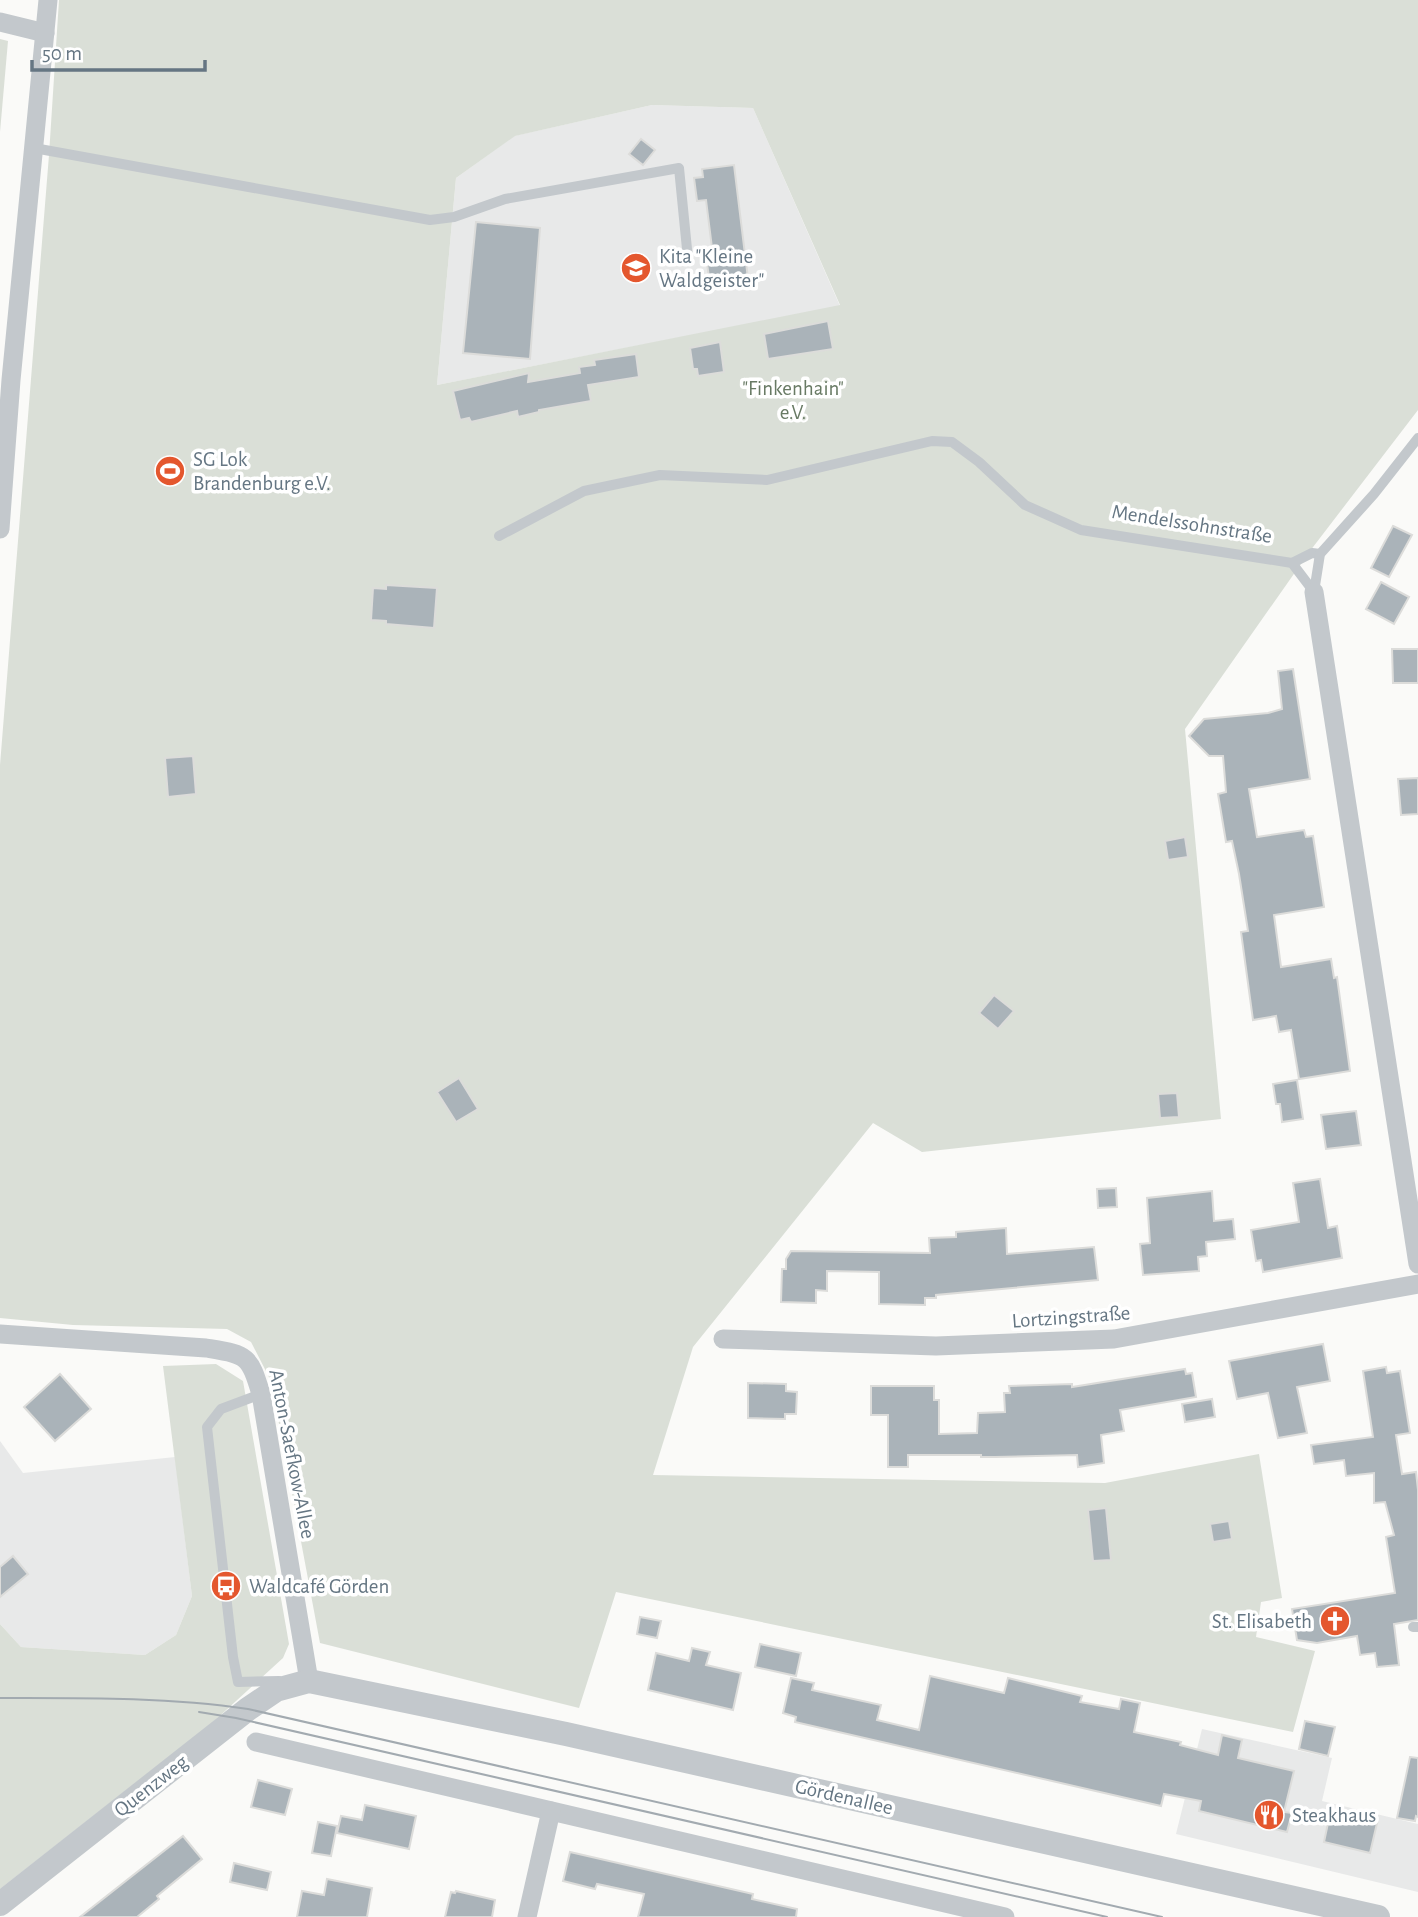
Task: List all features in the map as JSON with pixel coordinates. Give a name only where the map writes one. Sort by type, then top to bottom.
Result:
[{"type":"street","points":[[0,529],[5,384],[34,148],[48,0]]},
{"type":"street","points":[[0,22],[45,33]]},
{"type":"street","name":"Mendelssohnstraße","points":[[1314,592],[1418,1264]]},
{"type":"street","name":"Lortzingstraße","points":[[723,1339],[936,1346],[1114,1339],[1418,1284]]},
{"type":"street","name":"Anton-Saefkow-Allee","points":[[0,1334],[206,1348],[237,1353],[252,1364],[261,1394],[309,1681]]},
{"type":"street","name":"Quenzweg","points":[[0,1904],[248,1709],[276,1690],[309,1681]]},
{"type":"street","name":"Gördenallee","points":[[309,1681],[566,1734],[1378,1917]]},
{"type":"street","points":[[256,1742],[1005,1917]]},
{"type":"street","points":[[527,1917],[551,1811]]},
{"type":"lane","points":[[34,148],[430,220],[454,217],[505,199],[679,169],[688,259]]},
{"type":"lane","points":[[1314,592],[1320,554],[1374,494],[1418,438]]},
{"type":"lane","name":"Mendelssohnstraße","points":[[499,536],[584,491],[648,477],[660,475],[767,480],[932,441],[953,442],[1026,505],[1081,530],[1292,563],[1314,592]]},
{"type":"lane","points":[[1292,563],[1312,553],[1320,554]]},
{"type":"lane","points":[[261,1394],[221,1409],[207,1427],[233,1657],[238,1682],[309,1681]]},
{"type":"shaded area","name":"Kita \"Kleine Waldgeister\"","points":[[652,105],[753,108],[840,306],[437,385],[456,178],[514,136]]},
{"type":"shaded area","points":[[0,1441],[23,1473],[175,1457],[192,1596],[176,1635],[145,1655],[21,1647],[0,1624]]},
{"type":"shaded area","points":[[1202,1729],[1332,1758],[1322,1801],[1418,1824],[1418,1892],[1176,1834]]},
{"type":"green space","name":"\"Finkenhain\" e.V.","points":[[59,0],[1418,0],[1418,410],[1310,551],[1185,729],[1221,1119],[922,1152],[873,1123],[693,1347],[653,1475],[1105,1483],[1259,1454],[1282,1598],[1261,1602],[1256,1637],[1315,1651],[1293,1732],[616,1592],[579,1708],[320,1643],[271,1381],[251,1342],[227,1329],[73,1325],[0,1318],[0,765]],"holes":[[[652,105],[753,108],[840,305],[437,385],[456,178],[515,136]]]},
{"type":"green space","points":[[0,39],[8,41],[0,132]]},
{"type":"green space","points":[[216,1364],[243,1381],[289,1644],[283,1658],[212,1723],[0,1889],[0,1624],[21,1647],[145,1655],[176,1635],[192,1596],[163,1366]]},
{"type":"building","points":[[641,139],[655,150],[643,165],[629,154]]},
{"type":"building","points":[[734,165],[748,279],[716,283],[715,277],[709,278],[706,256],[713,256],[706,200],[697,201],[694,178],[703,177],[702,169]]},
{"type":"building","points":[[476,222],[540,228],[530,359],[463,353]]},
{"type":"building","points":[[828,321],[833,349],[768,359],[764,334]]},
{"type":"building","points":[[720,342],[724,372],[698,376],[697,369],[693,369],[690,348]]},
{"type":"building","points":[[636,354],[639,377],[588,385],[591,401],[539,410],[518,417],[517,411],[471,422],[469,418],[460,420],[453,391],[529,373],[528,382],[580,373],[579,367],[595,365],[594,360]]},
{"type":"building","points":[[1393,526],[1412,535],[1389,577],[1371,568]]},
{"type":"building","points":[[1381,582],[1409,597],[1394,624],[1366,609]]},
{"type":"building","points":[[386,585],[437,588],[434,628],[371,620],[373,588],[386,589]]},
{"type":"building","points":[[1392,649],[1418,649],[1418,683],[1393,683]]},
{"type":"building","points":[[1293,669],[1310,779],[1249,789],[1257,837],[1304,830],[1306,837],[1313,836],[1324,907],[1274,915],[1281,967],[1331,959],[1334,978],[1337,977],[1350,1071],[1299,1079],[1291,1030],[1279,1032],[1276,1016],[1253,1020],[1241,932],[1248,931],[1232,841],[1226,842],[1218,794],[1226,792],[1223,756],[1209,756],[1189,736],[1204,719],[1268,713],[1282,709],[1278,671]]},
{"type":"building","points":[[193,756],[196,794],[168,797],[165,758]]},
{"type":"building","points":[[1418,778],[1418,814],[1401,815],[1398,779]]},
{"type":"building","points":[[1185,837],[1188,857],[1168,860],[1165,841]]},
{"type":"building","points":[[994,995],[1014,1011],[998,1029],[979,1013]]},
{"type":"building","points":[[459,1078],[478,1109],[456,1122],[437,1092]]},
{"type":"building","points":[[1297,1080],[1303,1119],[1282,1122],[1280,1104],[1276,1104],[1273,1084]]},
{"type":"building","points":[[1177,1093],[1179,1117],[1160,1118],[1158,1094]]},
{"type":"building","points":[[1356,1111],[1361,1145],[1326,1149],[1321,1115]]},
{"type":"building","points":[[1320,1179],[1328,1228],[1337,1226],[1342,1258],[1263,1272],[1261,1260],[1256,1261],[1251,1230],[1299,1222],[1293,1183]]},
{"type":"building","points":[[1116,1188],[1117,1207],[1098,1208],[1097,1189]]},
{"type":"building","points":[[1212,1191],[1214,1221],[1233,1219],[1235,1239],[1206,1242],[1207,1256],[1198,1257],[1199,1271],[1143,1275],[1140,1244],[1150,1243],[1147,1198]]},
{"type":"building","points":[[1006,1228],[1007,1254],[1094,1247],[1098,1280],[936,1295],[936,1298],[925,1298],[925,1305],[879,1304],[879,1272],[827,1271],[827,1291],[816,1290],[816,1303],[781,1302],[782,1269],[786,1269],[786,1259],[791,1251],[930,1253],[929,1238],[956,1237],[956,1232]]},
{"type":"building","points":[[1323,1344],[1330,1381],[1297,1387],[1307,1433],[1278,1438],[1268,1393],[1237,1399],[1229,1361]]},
{"type":"building","points":[[1386,1367],[1387,1373],[1400,1371],[1410,1433],[1396,1435],[1402,1474],[1416,1472],[1418,1620],[1394,1624],[1399,1665],[1377,1667],[1375,1653],[1360,1655],[1357,1636],[1317,1643],[1297,1640],[1292,1609],[1395,1593],[1386,1537],[1394,1535],[1385,1502],[1374,1503],[1374,1473],[1346,1476],[1344,1460],[1314,1464],[1311,1445],[1373,1437],[1363,1371]]},
{"type":"building","points":[[1185,1369],[1186,1374],[1192,1373],[1196,1397],[1120,1410],[1124,1431],[1101,1435],[1104,1463],[1078,1467],[1077,1455],[908,1455],[908,1467],[888,1467],[888,1415],[871,1415],[871,1386],[934,1386],[934,1400],[939,1400],[939,1434],[977,1433],[978,1413],[1005,1412],[1004,1393],[1010,1393],[1009,1386],[1072,1384],[1072,1387]]},
{"type":"building","points":[[60,1374],[91,1409],[55,1441],[24,1407]]},
{"type":"building","points":[[748,1383],[786,1384],[786,1391],[797,1392],[796,1414],[785,1414],[785,1419],[748,1418]]},
{"type":"building","points":[[1212,1399],[1215,1417],[1185,1422],[1182,1404]]},
{"type":"building","points":[[1106,1508],[1111,1560],[1093,1561],[1088,1510]]},
{"type":"building","points":[[1229,1521],[1232,1539],[1213,1542],[1210,1524]]},
{"type":"building","points":[[13,1556],[28,1574],[0,1597],[0,1567]]},
{"type":"building","points":[[640,1617],[661,1621],[657,1638],[637,1634]]},
{"type":"building","points":[[760,1644],[801,1653],[796,1676],[755,1667]]},
{"type":"building","points":[[692,1648],[710,1652],[706,1665],[741,1673],[733,1710],[648,1690],[656,1653],[689,1661]]},
{"type":"building","points":[[930,1676],[1004,1693],[1008,1678],[1082,1696],[1080,1702],[1119,1709],[1121,1699],[1140,1703],[1134,1732],[1181,1742],[1180,1745],[1218,1755],[1222,1735],[1242,1740],[1238,1758],[1294,1771],[1284,1812],[1292,1813],[1287,1832],[1199,1811],[1201,1801],[1164,1794],[1161,1806],[795,1722],[796,1717],[783,1713],[791,1678],[814,1683],[812,1690],[881,1705],[877,1720],[919,1730]]},
{"type":"building","points":[[1305,1721],[1335,1727],[1328,1756],[1299,1749]]},
{"type":"building","points":[[1410,1757],[1418,1758],[1418,1817],[1416,1816],[1415,1821],[1397,1818]]},
{"type":"building","points":[[258,1780],[292,1789],[285,1815],[251,1807]]},
{"type":"building","points":[[365,1805],[416,1816],[409,1849],[337,1833],[341,1816],[362,1820]]},
{"type":"building","points":[[1331,1809],[1378,1819],[1370,1853],[1324,1842]]},
{"type":"building","points":[[318,1822],[337,1826],[331,1856],[312,1853]]},
{"type":"building","points":[[183,1836],[202,1859],[157,1896],[159,1899],[137,1917],[80,1917]]},
{"type":"building","points":[[570,1852],[753,1894],[752,1899],[797,1909],[796,1917],[638,1917],[644,1894],[597,1884],[595,1889],[563,1881]]},
{"type":"building","points":[[234,1863],[271,1872],[267,1890],[230,1882]]},
{"type":"building","points":[[327,1879],[372,1888],[367,1917],[297,1917],[302,1891],[324,1895]]},
{"type":"building","points":[[451,1892],[495,1900],[492,1917],[445,1917]]},
{"type":"tram line","points":[[0,1698],[155,1700],[248,1709],[1162,1917]]},
{"type":"tram line","points":[[199,1712],[236,1718],[1107,1917]]},
{"type":"place","name":"Kita \"Kleine Waldgeister\"","points":[[636,268]]},
{"type":"place","name":"SG Lok Brandenburg e.V.","points":[[170,471]]},
{"type":"place","name":"Waldcafé Görden","points":[[226,1586]]},
{"type":"place","name":"St. Elisabeth","points":[[1335,1621]]},
{"type":"place","name":"Steakhaus","points":[[1269,1815]]}]
